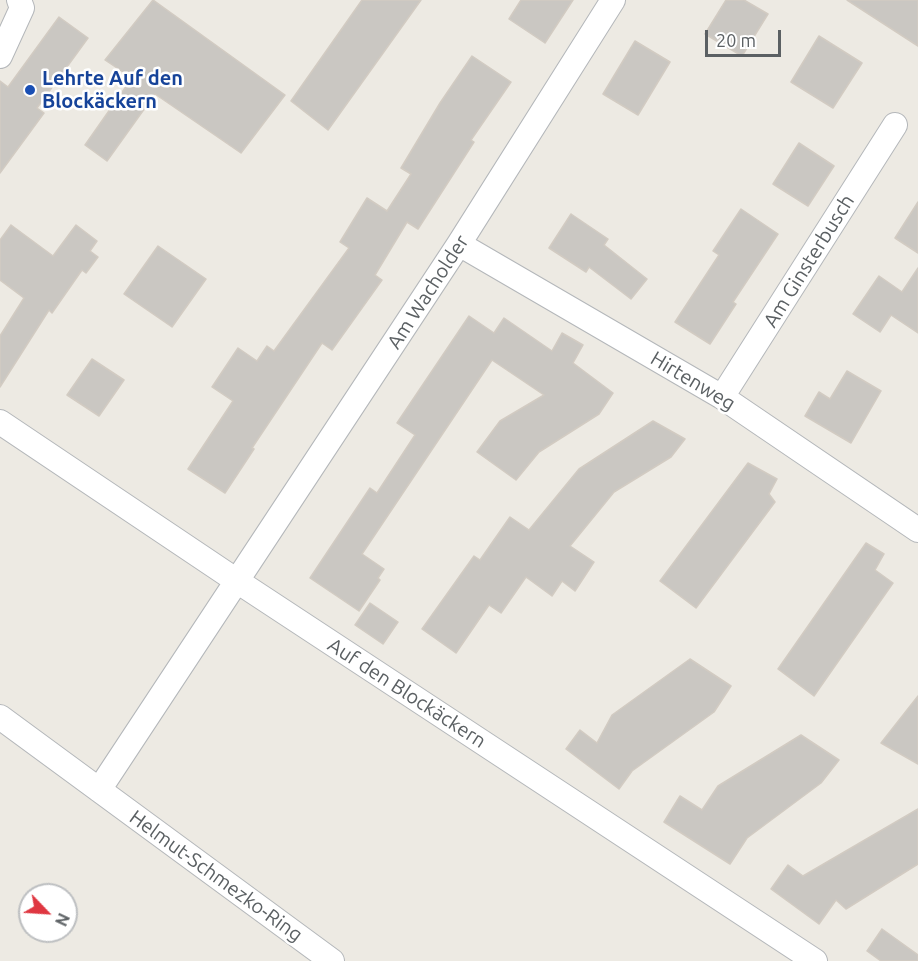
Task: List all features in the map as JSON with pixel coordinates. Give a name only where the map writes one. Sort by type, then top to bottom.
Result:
[{"type":"street","points":[[0,56],[22,8],[19,0]]},
{"type":"street","name":"Am Wacholder","points":[[237,581],[459,244],[613,0]]},
{"type":"street","name":"Am Ginsterbusch","points":[[722,397],[895,126]]},
{"type":"street","name":"Hirtenweg","points":[[459,244],[722,397],[918,530]]},
{"type":"street","name":"Auf den Blockäckern","points":[[0,422],[237,581],[815,961]]},
{"type":"street","points":[[99,790],[237,581]]},
{"type":"street","name":"Helmut-Schmezko-Ring","points":[[0,717],[332,961]]},
{"type":"building","points":[[153,0],[285,95],[241,153],[155,94],[107,161],[85,145],[132,78],[105,60]]},
{"type":"building","points":[[362,0],[421,0],[328,130],[291,101]]},
{"type":"building","points":[[521,0],[573,0],[545,43],[509,19]]},
{"type":"building","points":[[726,0],[744,0],[768,14],[742,56],[705,34]]},
{"type":"building","points":[[847,0],[918,0],[918,46]]},
{"type":"building","points":[[59,17],[88,38],[37,108],[44,113],[0,173],[0,81],[8,87]]},
{"type":"building","points":[[819,36],[862,63],[833,108],[791,82]]},
{"type":"building","points":[[635,41],[670,62],[638,115],[603,94]]},
{"type":"building","points":[[472,56],[511,82],[471,140],[474,142],[418,229],[407,222],[375,275],[382,280],[332,350],[322,343],[225,493],[188,469],[233,401],[212,387],[238,348],[257,361],[267,346],[274,351],[349,248],[340,242],[367,198],[387,211],[411,174],[401,168],[440,103]]},
{"type":"building","points":[[799,143],[834,166],[808,206],[773,184]]},
{"type":"building","points":[[918,202],[918,253],[895,238]]},
{"type":"building","points":[[741,209],[778,234],[733,302],[736,304],[710,344],[675,322],[719,255],[713,251]]},
{"type":"building","points":[[571,214],[608,239],[604,245],[647,279],[631,299],[589,267],[586,272],[549,248]]},
{"type":"building","points":[[11,225],[53,256],[76,225],[97,241],[90,251],[98,257],[86,273],[82,270],[52,313],[49,310],[0,387],[0,336],[24,298],[0,280],[0,240]]},
{"type":"building","points":[[158,246],[206,279],[172,327],[124,294]]},
{"type":"building","points":[[918,268],[918,333],[891,315],[880,332],[853,314],[879,276],[902,292]]},
{"type":"building","points":[[469,316],[494,333],[504,318],[552,351],[562,333],[583,345],[573,363],[613,393],[599,414],[539,452],[516,480],[477,452],[500,421],[544,395],[492,360],[362,554],[384,569],[378,578],[380,580],[359,611],[310,578],[370,488],[377,493],[415,435],[397,423]]},
{"type":"building","points":[[92,359],[124,380],[99,416],[67,395]]},
{"type":"building","points":[[847,371],[881,391],[851,443],[805,416],[819,392],[830,399]]},
{"type":"building","points":[[653,421],[685,439],[671,457],[614,492],[570,546],[594,562],[575,591],[562,581],[552,596],[526,577],[501,613],[489,605],[456,653],[422,629],[474,556],[480,560],[510,517],[529,530],[579,469]]},
{"type":"building","points":[[748,463],[777,479],[769,494],[775,502],[696,608],[660,581]]},
{"type":"building","points":[[866,543],[884,554],[875,570],[893,583],[814,696],[778,669]]},
{"type":"building","points":[[370,603],[398,622],[383,644],[355,625]]},
{"type":"building","points":[[690,659],[731,686],[714,712],[632,771],[619,789],[566,749],[580,730],[597,743],[612,715]]},
{"type":"building","points":[[918,696],[918,764],[881,743]]},
{"type":"building","points":[[801,735],[839,760],[821,783],[747,838],[730,864],[664,822],[680,796],[702,810],[718,786]]},
{"type":"building","points":[[918,809],[918,864],[846,909],[836,900],[819,924],[771,889],[788,865],[803,876]]},
{"type":"building","points":[[882,929],[918,955],[918,961],[881,961],[867,951]]},
{"type":"place","name":"Lehrte Auf den Blockäckern","points":[[30,90]]}]
